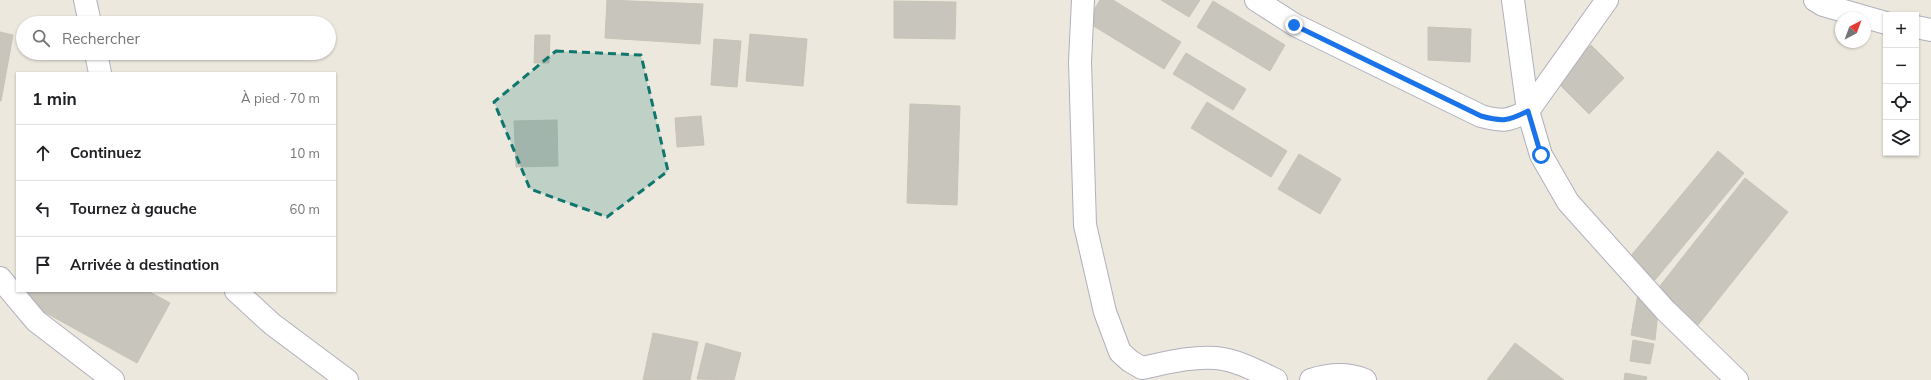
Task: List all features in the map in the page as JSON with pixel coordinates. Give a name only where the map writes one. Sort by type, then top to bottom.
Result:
[{"type":"street","points":[[85,0],[88,16]]},
{"type":"street","points":[[1083,0],[1080,62],[1085,225],[1105,312],[1120,352],[1130,361],[1142,368],[1176,361],[1216,358],[1241,364],[1276,380]]},
{"type":"street","points":[[1256,0],[1294,25],[1481,116],[1497,121],[1509,120],[1528,111],[1607,0]]},
{"type":"street","points":[[1514,0],[1528,111],[1541,155],[1568,202],[1665,310],[1736,380]]},
{"type":"street","points":[[1821,2],[1883,21]]},
{"type":"street","points":[[1919,28],[1931,30]]},
{"type":"street","points":[[97,60],[100,72]]},
{"type":"street","points":[[0,278],[36,321],[113,380]]},
{"type":"street","points":[[237,292],[272,324],[347,380]]},
{"type":"street","points":[[1312,380],[1323,376],[1353,375],[1365,380]]},
{"type":"highlighted area","points":[[556,51],[641,55],[668,171],[607,217],[530,189],[494,102]]},
{"type":"building","points":[[607,0],[703,4],[700,44],[605,38]]},
{"type":"building","points":[[1100,0],[1113,0],[1181,42],[1164,69],[1087,22]]},
{"type":"building","points":[[1161,0],[1200,0],[1189,17]]},
{"type":"building","points":[[894,1],[956,2],[955,39],[894,38]]},
{"type":"building","points":[[1213,1],[1285,45],[1270,71],[1197,27]]},
{"type":"building","points":[[1428,27],[1471,29],[1470,62],[1428,60]]},
{"type":"building","points":[[0,32],[13,35],[1,101],[0,101]]},
{"type":"building","points":[[750,34],[807,39],[803,86],[746,81]]},
{"type":"building","points":[[535,35],[550,35],[549,63],[534,63]]},
{"type":"building","points":[[714,39],[741,41],[737,87],[711,85]]},
{"type":"building","points":[[1591,45],[1624,78],[1589,114],[1555,80]]},
{"type":"building","points":[[1186,53],[1246,89],[1233,110],[1173,74]]},
{"type":"building","points":[[1207,102],[1287,151],[1271,177],[1191,128]]},
{"type":"building","points":[[910,104],[960,106],[957,205],[907,203]]},
{"type":"building","points":[[701,116],[704,145],[677,147],[675,118]]},
{"type":"building","points":[[557,120],[558,166],[516,167],[514,121]]},
{"type":"building","points":[[1718,151],[1744,173],[1655,280],[1629,258]]},
{"type":"building","points":[[1299,154],[1341,179],[1320,214],[1278,189]]},
{"type":"building","points":[[1745,178],[1788,212],[1698,325],[1656,291]]},
{"type":"building","points":[[20,292],[150,292],[170,303],[137,363],[17,297]]},
{"type":"building","points":[[1638,293],[1659,303],[1655,340],[1631,335]]},
{"type":"building","points":[[653,333],[698,342],[690,380],[643,380]]},
{"type":"building","points":[[1633,340],[1654,344],[1650,364],[1630,361]]},
{"type":"building","points":[[706,343],[741,353],[734,380],[697,379]]},
{"type":"building","points":[[1515,343],[1564,380],[1487,380]]},
{"type":"building","points":[[1625,373],[1647,377],[1646,380],[1624,380]]},
{"type":"route","points":[[1294,25],[1481,116],[1497,121],[1509,120],[1528,111],[1541,155]]}]
